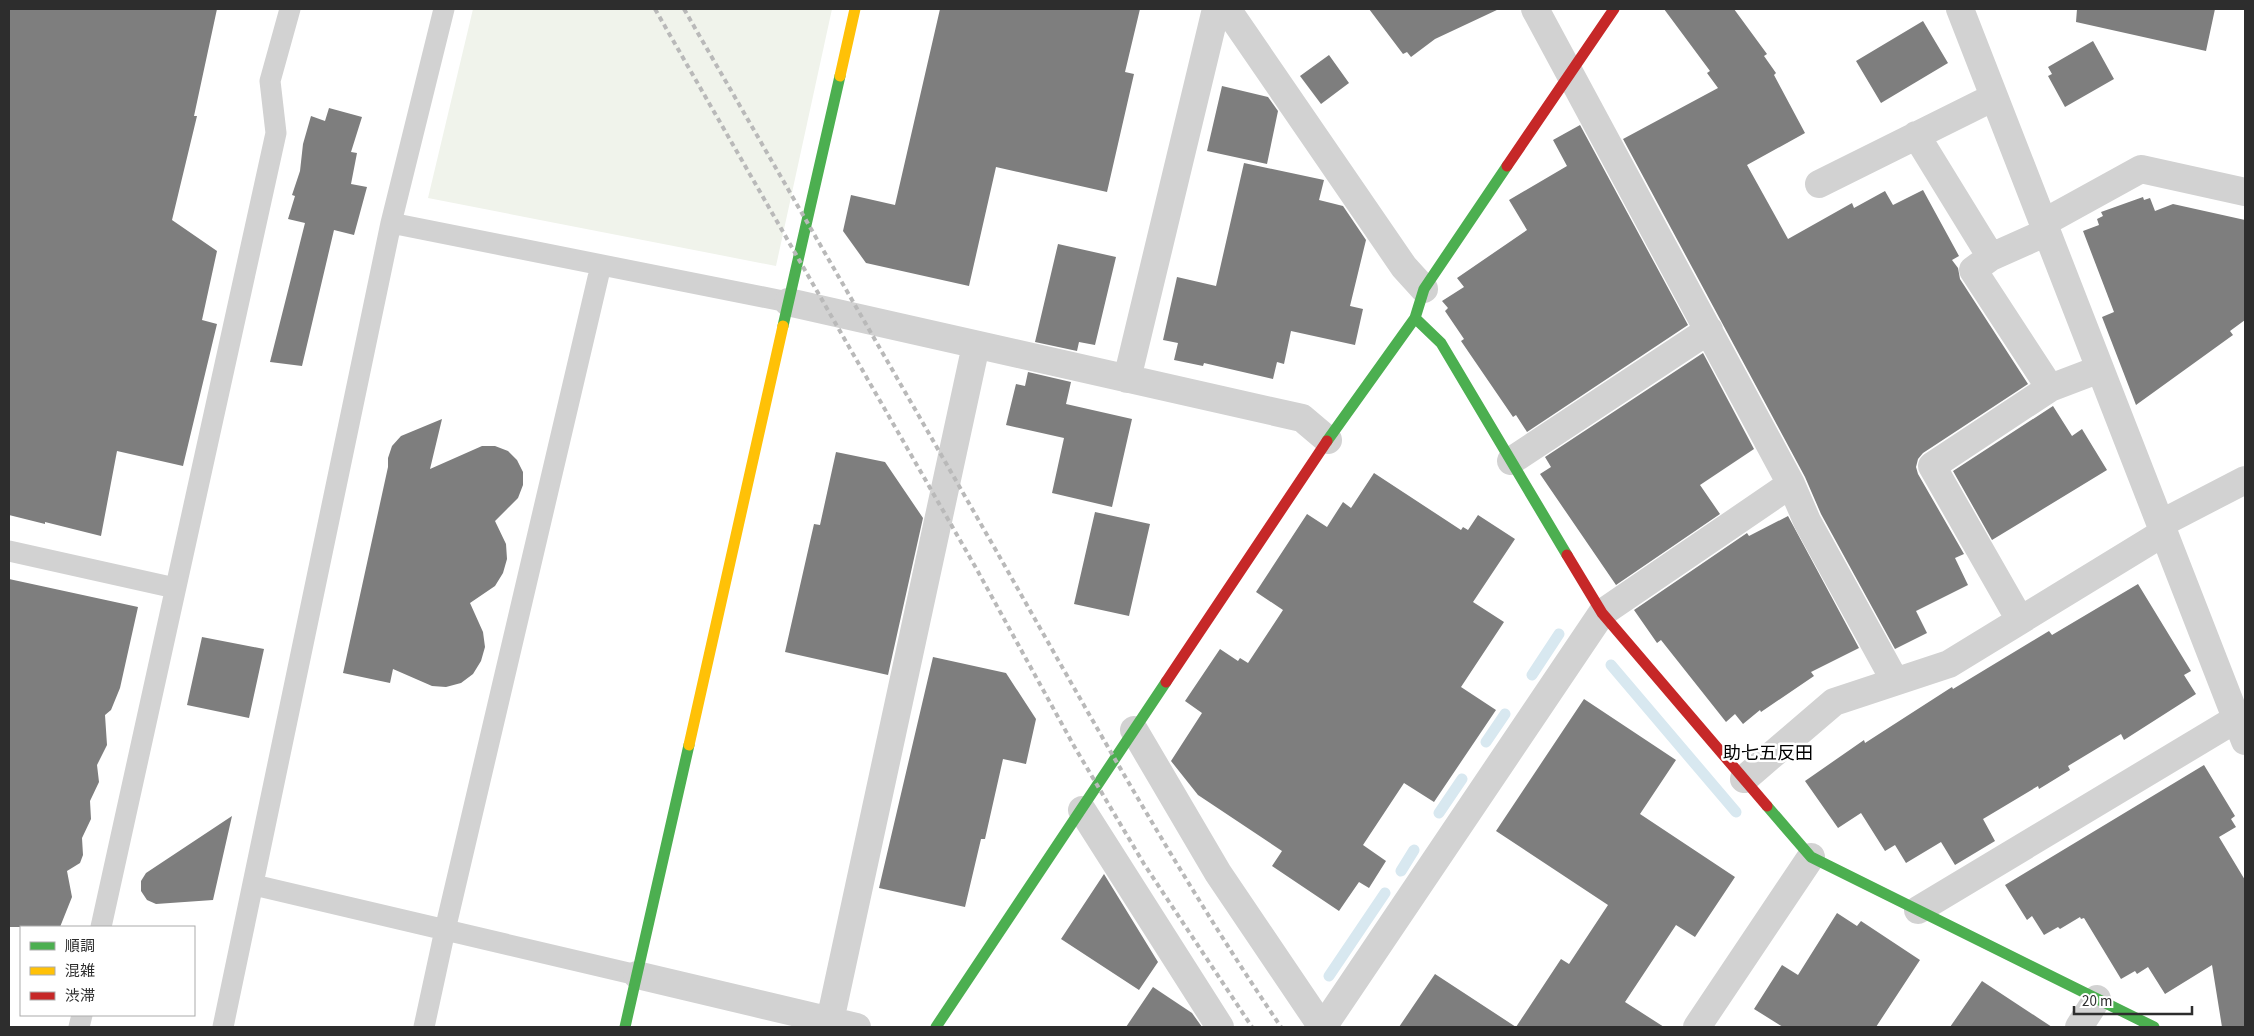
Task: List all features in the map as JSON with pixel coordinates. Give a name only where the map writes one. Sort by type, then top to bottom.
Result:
[{"type":"street","points":[[626,1027],[855,9]]},
{"type":"street","points":[[1127,379],[1216,9]]},
{"type":"street","points":[[1227,9],[1404,268],[1424,290]]},
{"type":"street","points":[[1535,9],[1791,484],[1807,521],[1895,681]]},
{"type":"street","points":[[936,1027],[1328,440],[1415,318],[1424,290],[1614,9]]},
{"type":"street","points":[[1918,910],[2239,714],[2162,528],[1960,9]]},
{"type":"street","points":[[1819,184],[1994,97]]},
{"type":"street","points":[[1916,135],[1991,257]]},
{"type":"street","points":[[2050,388],[1973,270],[1991,257],[2045,228],[2141,169],[2245,192]]},
{"type":"street","points":[[788,302],[1302,418],[1328,440]]},
{"type":"street","points":[[1415,318],[1441,343],[1602,613],[1811,857],[2154,1027]]},
{"type":"street","points":[[1511,461],[1709,330]]},
{"type":"street","points":[[830,1021],[976,345]]},
{"type":"street","points":[[2020,620],[1932,466],[2050,388],[2100,369]]},
{"type":"street","points":[[1744,779],[1834,702],[1949,664],[2162,528],[2245,480]]},
{"type":"street","points":[[1134,730],[1218,873],[1323,1027],[1602,613],[1791,484]]},
{"type":"street","points":[[1082,810],[1220,1027]]},
{"type":"street","points":[[1698,1027],[1811,857]]},
{"type":"street","points":[[637,975],[857,1027]]},
{"type":"street","points":[[2079,1027],[2097,999]]},
{"type":"lane","points":[[101,926],[276,133],[270,81],[290,9]]},
{"type":"lane","points":[[223,1027],[391,223],[444,9]]},
{"type":"lane","points":[[391,223],[788,302]]},
{"type":"lane","points":[[424,1027],[601,265]]},
{"type":"lane","points":[[9,551],[176,588]]},
{"type":"lane","points":[[254,885],[637,975]]},
{"type":"shaded area","points":[[473,9],[832,9],[776,266],[428,198]]},
{"type":"building","points":[[9,9],[217,9],[194,116],[197,116],[172,220],[217,251],[202,320],[217,324],[183,466],[117,451],[101,536],[9,515]]},
{"type":"building","points":[[940,9],[1140,9],[1125,72],[1134,74],[1107,192],[996,167],[969,286],[866,263],[843,231],[851,195],[895,205]]},
{"type":"building","points":[[1369,9],[1499,9],[1435,39],[1411,57],[1407,52],[1403,54]]},
{"type":"building","points":[[1664,9],[1734,9],[1767,54],[1764,56],[1776,73],[1774,75],[1805,133],[1747,165],[1788,239],[1852,203],[1854,208],[1885,191],[1893,205],[1923,190],[1959,256],[1952,260],[1958,268],[1960,279],[2028,384],[1923,453],[1918,459],[1916,467],[1918,474],[1964,554],[1955,558],[1968,585],[1916,611],[1927,633],[1895,649],[1821,514],[1805,477],[1623,139],[1718,88],[1707,73],[1710,71]]},
{"type":"building","points":[[2077,9],[2215,9],[2206,51],[2076,22]]},
{"type":"building","points":[[1923,21],[1948,63],[1881,103],[1856,61]]},
{"type":"building","points":[[2093,41],[2114,79],[2065,107],[2048,76],[2052,74],[2048,67]]},
{"type":"building","points":[[1329,55],[1349,83],[1321,104],[1300,76]]},
{"type":"building","points":[[1222,86],[1268,97],[1278,111],[1267,164],[1207,151]]},
{"type":"building","points":[[329,108],[362,117],[351,152],[357,153],[351,184],[367,187],[354,235],[334,230],[302,366],[270,362],[305,223],[288,219],[295,196],[292,195],[300,171],[303,144],[311,116],[325,121]]},
{"type":"building","points":[[1580,125],[1688,325],[1527,432],[1516,415],[1513,417],[1461,341],[1464,339],[1445,311],[1448,308],[1442,301],[1464,287],[1457,278],[1527,230],[1509,200],[1567,166],[1553,140]]},
{"type":"building","points":[[1244,163],[1324,180],[1319,200],[1343,206],[1366,240],[1350,306],[1363,309],[1355,345],[1291,331],[1284,364],[1277,362],[1273,379],[1204,363],[1203,366],[1174,360],[1178,343],[1163,340],[1177,277],[1216,286]]},
{"type":"building","points":[[2143,197],[2144,200],[2150,198],[2155,211],[2173,204],[2245,220],[2245,320],[2230,331],[2233,335],[2136,405],[2102,317],[2114,312],[2083,231],[2099,225],[2097,219],[2103,216],[2101,212]]},
{"type":"building","points":[[1058,244],[1116,257],[1095,345],[1079,342],[1077,351],[1035,342]]},
{"type":"building","points":[[1703,353],[1754,449],[1700,485],[1720,514],[1616,585],[1540,474],[1551,467],[1545,457]]},
{"type":"building","points":[[1028,372],[1071,382],[1066,404],[1132,419],[1112,507],[1052,493],[1064,438],[1006,425],[1016,384],[1025,386]]},
{"type":"building","points":[[2053,406],[2072,436],[2082,429],[2107,470],[1992,540],[1953,471]]},
{"type":"building","points":[[442,419],[430,469],[482,446],[495,446],[508,451],[517,460],[523,472],[523,485],[518,498],[495,521],[506,544],[507,559],[503,573],[495,586],[470,603],[483,632],[485,647],[481,661],[473,674],[461,683],[446,687],[432,686],[393,669],[390,683],[343,673],[392,446],[401,436]]},
{"type":"building","points":[[836,452],[885,462],[923,518],[888,675],[785,652],[814,524],[820,525]]},
{"type":"building","points":[[1374,473],[1461,530],[1463,527],[1468,530],[1478,515],[1515,539],[1473,602],[1504,622],[1461,687],[1496,710],[1434,802],[1404,783],[1363,845],[1386,861],[1369,888],[1359,882],[1339,911],[1272,866],[1282,851],[1198,795],[1171,761],[1202,713],[1185,701],[1220,649],[1238,661],[1240,658],[1248,663],[1283,610],[1256,592],[1307,514],[1327,527],[1343,502],[1351,508]]},
{"type":"building","points":[[1095,512],[1150,524],[1129,616],[1074,604]]},
{"type":"building","points":[[1788,516],[1859,648],[1811,672],[1814,676],[1761,712],[1760,710],[1743,724],[1735,714],[1726,722],[1661,640],[1657,643],[1634,610],[1747,533],[1749,536]]},
{"type":"building","points":[[9,579],[138,607],[120,688],[111,710],[105,715],[107,745],[97,765],[99,782],[90,801],[91,819],[82,838],[83,855],[80,863],[67,871],[72,897],[60,926],[9,927]]},
{"type":"building","points":[[2138,584],[2191,671],[2184,675],[2196,694],[2124,740],[2121,734],[2068,766],[2070,770],[2039,789],[2038,786],[1983,819],[1995,841],[1955,865],[1941,842],[1906,863],[1895,845],[1885,851],[1861,813],[1838,828],[1805,781],[1864,740],[1865,743],[1952,687],[1953,689],[2049,631],[2052,635]]},
{"type":"building","points":[[202,637],[264,649],[249,718],[187,705]]},
{"type":"building","points":[[933,657],[1006,673],[1036,719],[1026,764],[1003,759],[985,839],[981,839],[965,907],[879,888]]},
{"type":"building","points":[[1584,699],[1676,760],[1640,814],[1735,877],[1695,937],[1676,925],[1625,1002],[1664,1027],[1516,1027],[1561,959],[1569,964],[1608,905],[1496,831]]},
{"type":"building","points":[[2204,765],[2235,816],[2231,819],[2236,827],[2219,837],[2245,880],[2245,1027],[2222,1027],[2212,965],[2165,994],[2148,967],[2137,974],[2135,971],[2121,979],[2084,918],[2081,919],[2080,917],[2060,929],[2058,927],[2044,935],[2032,916],[2027,920],[2005,885]]},
{"type":"building","points":[[232,816],[213,900],[156,904],[147,900],[141,891],[141,881],[146,873]]},
{"type":"building","points":[[1104,874],[1158,962],[1139,990],[1061,939]]},
{"type":"building","points":[[1837,913],[1857,926],[1861,921],[1920,960],[1876,1027],[1783,1027],[1754,1009],[1782,965],[1798,975]]},
{"type":"building","points":[[1435,974],[1516,1027],[1399,1027]]},
{"type":"building","points":[[1982,981],[2052,1027],[1950,1027]]},
{"type":"building","points":[[1153,987],[1192,1013],[1202,1027],[1126,1027]]},
{"type":"waterway","points":[[1532,675],[1559,634]]},
{"type":"waterway","points":[[1611,665],[1736,812]]},
{"type":"waterway","points":[[1486,742],[1505,714]]},
{"type":"waterway","points":[[1439,813],[1462,779]]},
{"type":"waterway","points":[[1401,871],[1414,850]]},
{"type":"waterway","points":[[1329,976],[1385,893]]},
{"type":"railway","points":[[655,9],[976,568],[1074,746],[1144,864],[1252,1027]]},
{"type":"railway","points":[[684,9],[1135,794],[1206,911],[1281,1027]]},
{"type":"traffic: fast","points":[[783,326],[840,76]]},
{"type":"traffic: fast","points":[[1327,441],[1415,318],[1424,289],[1507,166]]},
{"type":"traffic: fast","points":[[1415,318],[1441,343],[1567,555]]},
{"type":"traffic: fast","points":[[936,1027],[1166,682]]},
{"type":"traffic: fast","points":[[625,1027],[689,745]]},
{"type":"traffic: fast","points":[[1767,806],[1811,857],[2154,1027]]},
{"type":"traffic: slow","points":[[840,76],[855,9]]},
{"type":"traffic: slow","points":[[689,745],[783,326]]},
{"type":"traffic: jam","points":[[1507,166],[1614,9]]},
{"type":"traffic: jam","points":[[1166,682],[1327,441]]},
{"type":"traffic: jam","points":[[1567,555],[1602,613],[1767,806]]},
{"type":"district","name":"助七五反田","points":[[1768,753]]}]
